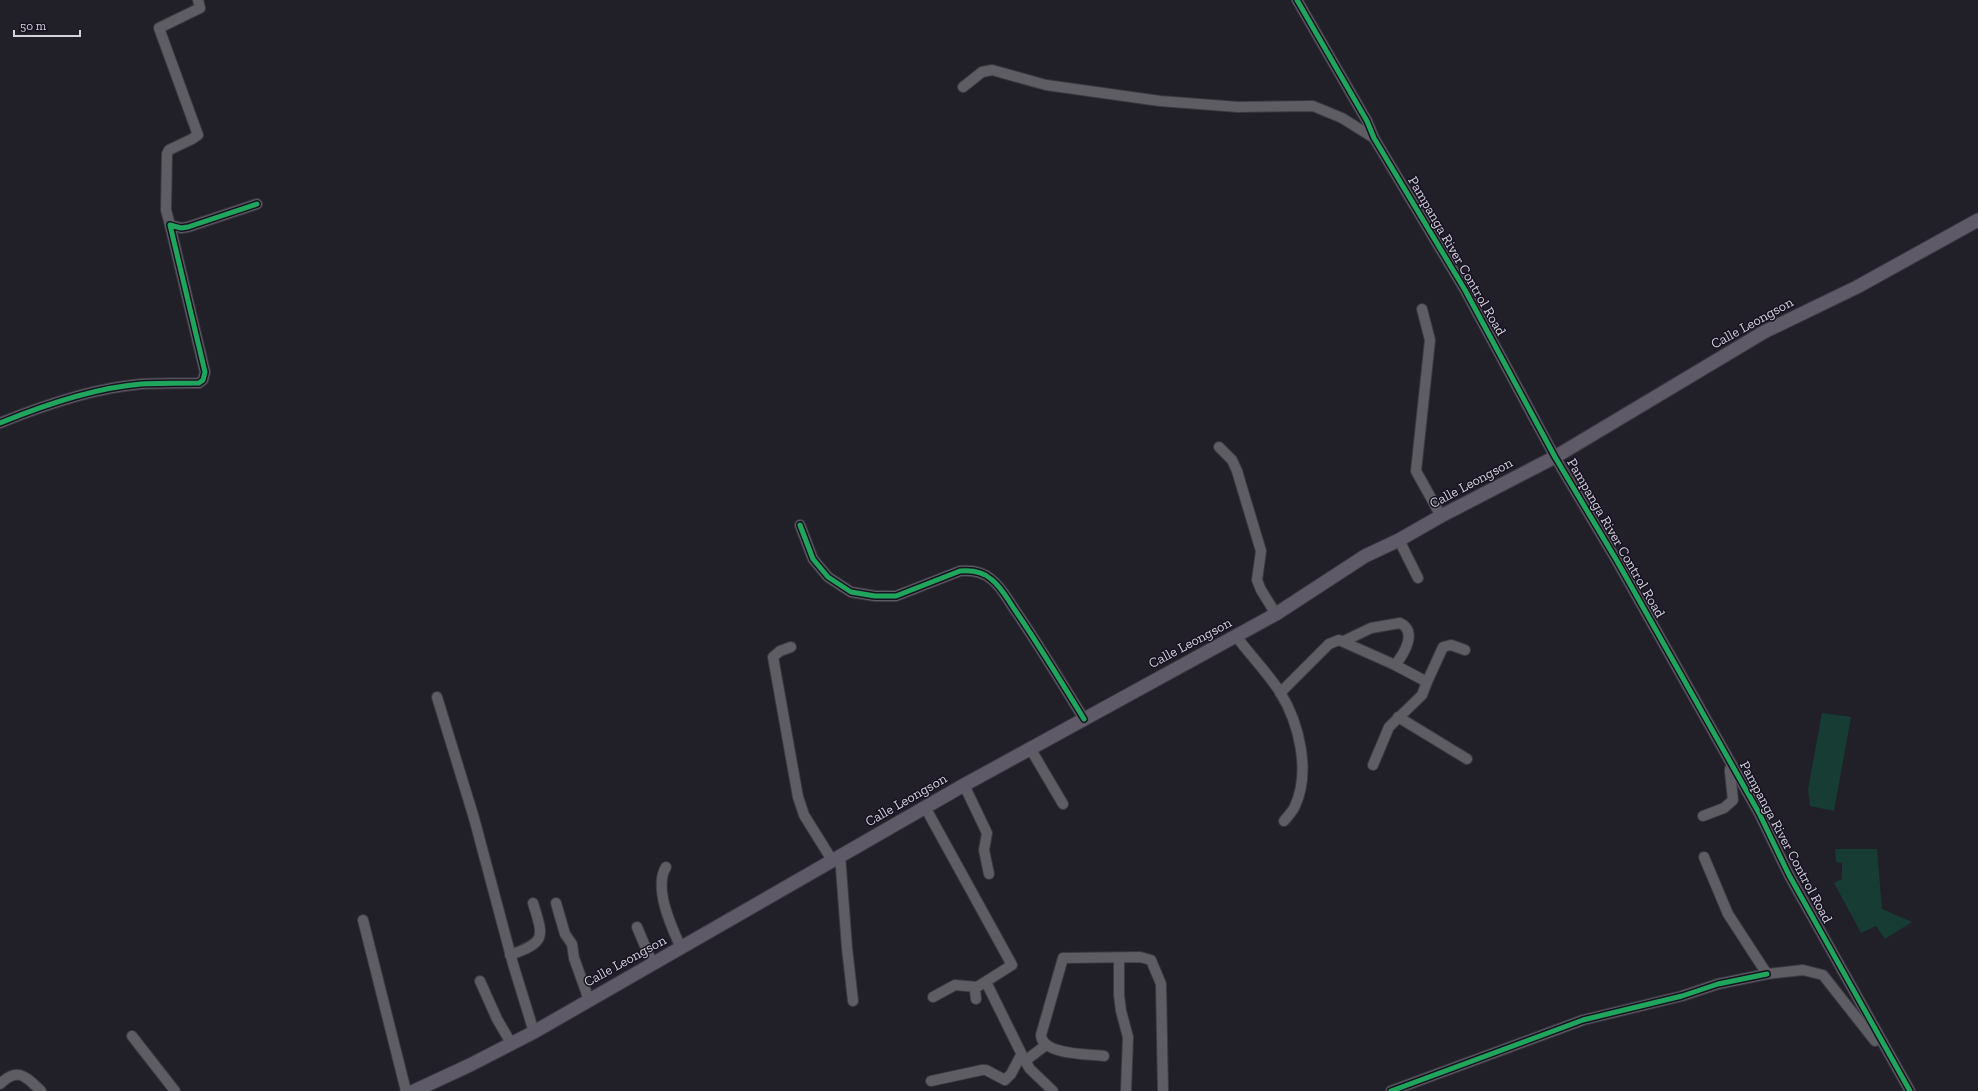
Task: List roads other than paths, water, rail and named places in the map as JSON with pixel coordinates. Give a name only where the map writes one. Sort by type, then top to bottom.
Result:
[{"type":"main road","name":"Calle Leongson","points":[[414,1091],[470,1065],[534,1032],[1030,748],[1276,614],[1365,556],[1399,540],[1441,516],[1555,457],[1764,332],[1857,287],[1978,220]]},
{"type":"street","points":[[0,423],[35,408],[104,390],[140,384],[199,382],[203,380],[205,372],[166,210],[165,197],[167,154],[169,150],[198,135],[159,28],[200,8],[198,0]]},
{"type":"street","name":"Pampanga River Control Road","points":[[1297,0],[1367,121],[1374,138],[1465,290],[1555,457],[1617,562],[1759,814],[1789,875],[1893,1064],[1910,1091]]},
{"type":"street","points":[[963,87],[982,72],[992,70],[1046,85],[1160,101],[1238,107],[1313,106],[1342,118],[1374,138]]},
{"type":"street","points":[[170,225],[181,228],[188,227],[257,204]]},
{"type":"street","points":[[1422,309],[1430,340],[1416,471],[1441,516]]},
{"type":"street","points":[[1219,447],[1232,460],[1237,471],[1261,551],[1257,580],[1261,590],[1276,614]]},
{"type":"street","points":[[800,525],[813,559],[828,577],[851,592],[875,596],[896,596],[960,571],[971,570],[982,573],[991,578],[997,584],[1023,623],[1084,719]]},
{"type":"street","points":[[1399,540],[1418,578]]},
{"type":"street","points":[[1344,641],[1371,628],[1400,623],[1409,631],[1408,641],[1401,658],[1396,665]]},
{"type":"street","points":[[1236,636],[1280,693],[1296,727],[1302,768],[1300,795],[1295,808],[1284,820]]},
{"type":"street","points":[[1280,693],[1329,644],[1339,640],[1396,665],[1427,682]]},
{"type":"street","points":[[1373,765],[1389,727],[1422,694],[1442,647],[1451,645],[1466,650]]},
{"type":"street","points":[[791,647],[780,651],[773,657],[789,752],[798,797],[804,815],[836,858],[853,1001]]},
{"type":"street","points":[[437,697],[474,818],[510,955],[534,1032]]},
{"type":"street","points":[[1398,717],[1467,759]]},
{"type":"street","points":[[1030,748],[1063,804]]},
{"type":"street","points":[[1703,816],[1724,808],[1733,800],[1730,772],[1732,768]]},
{"type":"street","points":[[964,786],[987,833],[984,850],[988,874]]},
{"type":"street","points":[[925,808],[1012,965],[975,990],[976,1000]]},
{"type":"street","points":[[1704,857],[1728,914],[1766,974]]},
{"type":"street","points":[[666,867],[661,880],[666,911],[681,948]]},
{"type":"street","points":[[556,902],[565,934],[572,944],[574,958],[589,1000]]},
{"type":"street","points":[[510,955],[534,945],[541,934],[540,924],[533,903]]},
{"type":"street","points":[[363,920],[406,1091]]},
{"type":"street","points":[[637,927],[653,965]]},
{"type":"street","points":[[1104,1056],[1060,1051],[1042,1042],[1041,1035],[1063,958],[1119,958],[1140,956],[1151,960],[1161,984],[1163,1091]]},
{"type":"street","points":[[1119,958],[1121,1006],[1128,1037],[1126,1091]]},
{"type":"street","points":[[1391,1091],[1583,1020],[1682,996],[1718,984],[1766,974],[1803,970],[1823,975],[1893,1064]]},
{"type":"street","points":[[480,981],[497,1019],[511,1044]]},
{"type":"street","points":[[933,997],[955,985],[982,984]]},
{"type":"street","points":[[982,984],[1030,1070],[1053,1091]]},
{"type":"street","points":[[132,1036],[175,1091]]},
{"type":"street","points":[[930,1081],[982,1070],[986,1070],[1005,1080],[1023,1058],[1046,1045]]},
{"type":"street","points":[[0,1084],[7,1077],[13,1074],[19,1074],[26,1077],[41,1091]]}]
